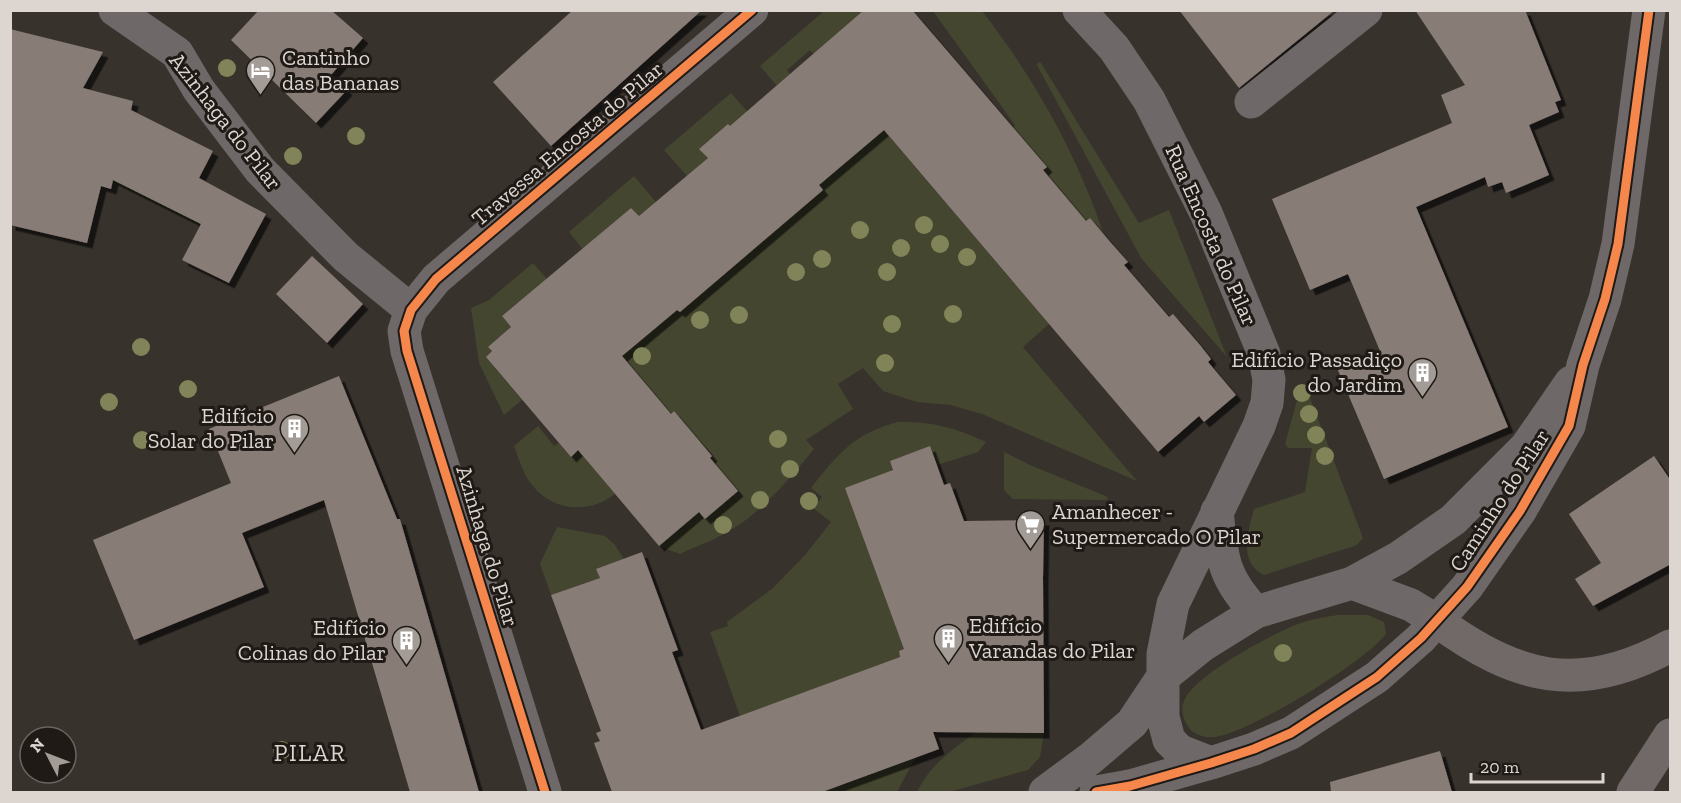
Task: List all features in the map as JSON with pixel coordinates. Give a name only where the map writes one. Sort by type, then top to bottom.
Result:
[{"type":"main road","points":[[1437,621],[1488,654],[1518,666],[1549,674],[1577,677],[1598,674],[1646,659],[1671,646]]},
{"type":"main road","points":[[1633,792],[1671,735]]},
{"type":"street","name":"Azinhaga do Pilar","points":[[115,10],[177,53],[200,90],[260,170],[346,257],[411,310],[404,331],[407,351],[545,792]]},
{"type":"street","name":"Travessa Encosta do Pilar","points":[[411,310],[436,279],[752,10]]},
{"type":"street","name":"Rua Encosta do Pilar","points":[[1079,10],[1114,48],[1149,100],[1206,213],[1264,354],[1269,380],[1259,426],[1173,604],[1163,654],[1163,717],[1169,740],[1180,751],[1211,763]]},
{"type":"street","points":[[1251,102],[1366,10]]},
{"type":"street","name":"Caminho do Pilar","points":[[1096,792],[1131,789],[1254,749],[1282,737],[1317,717],[1377,677],[1421,638],[1467,587],[1503,537],[1531,494],[1564,435],[1575,404],[1583,365],[1605,299],[1618,244],[1649,10]]},
{"type":"street","name":"Caminho do Pilar","points":[[1045,792],[1091,758],[1132,723],[1162,678],[1203,645],[1256,612],[1352,583],[1391,562],[1453,520],[1526,447],[1583,365]]},
{"type":"street","points":[[1217,511],[1225,566],[1233,585],[1256,612]]},
{"type":"street","points":[[1352,583],[1412,605],[1437,621]]},
{"type":"street","name":"Caminho do Pilar","points":[[1131,789],[1125,762],[1127,740],[1132,723]]},
{"type":"green space","points":[[824,11],[864,11],[832,38],[820,61],[810,50],[787,70],[790,74],[777,86],[760,66]]},
{"type":"green space","points":[[933,11],[982,11],[1019,62],[1052,118],[1081,176],[1104,235],[1090,218],[1086,221],[1043,170],[1047,167],[1013,128],[1015,125]]},
{"type":"green space","points":[[1039,62],[1139,223],[1169,210],[1227,357],[1141,258],[1037,65]]},
{"type":"green space","points":[[731,93],[754,119],[736,134],[728,125],[700,148],[708,158],[687,176],[664,150]]},
{"type":"green space","points":[[882,128],[1049,324],[1023,347],[1137,481],[982,414],[951,405],[917,402],[883,391],[863,368],[838,384],[853,409],[806,440],[814,449],[776,493],[754,513],[725,534],[680,554],[659,546],[699,512],[705,519],[738,491],[710,458],[713,455],[700,441],[697,443],[674,411],[671,414],[615,356],[677,310],[680,312],[822,190],[819,185],[844,164],[836,155]]},
{"type":"green space","points":[[634,176],[656,202],[639,216],[631,208],[604,231],[585,252],[569,232]]},
{"type":"green space","points":[[533,263],[547,279],[502,316],[511,327],[488,347],[492,351],[486,357],[522,400],[504,415],[479,363],[471,308],[489,300]]},
{"type":"green space","points":[[1309,395],[1363,538],[1357,545],[1264,575],[1256,570],[1248,555],[1248,536],[1254,509],[1305,492],[1312,448],[1288,448],[1285,444],[1297,400]]},
{"type":"green space","points":[[898,422],[943,426],[986,442],[978,452],[937,465],[930,447],[890,461],[893,470],[905,649],[899,651],[900,657],[740,716],[710,632],[728,626],[727,622],[773,588],[805,555],[831,522],[813,508],[822,497],[811,488],[830,465],[848,446],[869,432]]},
{"type":"green space","points":[[538,426],[554,446],[559,443],[570,456],[578,450],[615,494],[594,505],[572,507],[550,501],[541,494],[526,476],[514,446]]},
{"type":"green space","points":[[1004,452],[1108,497],[1107,500],[1013,499],[1004,490]]},
{"type":"green space","points":[[557,527],[605,536],[615,545],[624,559],[597,569],[600,578],[551,595],[540,564]]},
{"type":"green space","points":[[1338,615],[1368,615],[1384,622],[1386,634],[1332,678],[1253,723],[1215,737],[1200,736],[1190,729],[1183,717],[1183,703],[1192,689],[1204,678],[1236,656],[1286,629],[1308,621]]},
{"type":"green space","points":[[976,732],[1044,733],[1040,757],[1028,770],[949,792],[917,792],[935,766]]},
{"type":"green space","points":[[907,755],[909,760],[915,758],[897,792],[820,792],[839,781],[841,786],[863,778],[862,772]]},
{"type":"building","points":[[259,10],[331,10],[363,38],[331,75],[347,90],[316,123],[231,40]]},
{"type":"building","points":[[573,10],[702,10],[551,146],[493,82]]},
{"type":"building","points":[[864,10],[912,10],[1047,167],[1043,170],[1086,221],[1090,218],[1128,262],[1124,265],[1169,317],[1173,314],[1200,345],[1211,359],[1208,362],[1236,395],[1204,422],[1199,416],[1158,452],[884,130],[819,185],[823,190],[680,312],[677,310],[622,356],[671,414],[674,411],[738,491],[705,519],[699,512],[659,546],[578,450],[571,457],[486,357],[492,351],[488,347],[511,327],[502,316],[631,208],[639,216],[708,158],[699,149],[728,124],[730,126]]},
{"type":"building","points":[[1179,10],[1335,10],[1239,88]]},
{"type":"building","points":[[1415,10],[1525,10],[1561,100],[1555,102],[1559,112],[1529,125],[1549,175],[1506,193],[1502,182],[1488,187],[1485,177],[1416,207],[1508,427],[1384,479],[1337,368],[1380,351],[1348,274],[1310,290],[1272,199],[1452,123],[1441,95],[1465,85]]},
{"type":"building","points":[[10,29],[103,52],[83,88],[133,101],[131,110],[213,151],[199,178],[266,214],[229,283],[182,260],[201,224],[113,180],[111,189],[101,186],[87,243],[10,225]]},
{"type":"building","points":[[312,256],[363,304],[327,343],[276,294]]},
{"type":"building","points":[[339,376],[397,519],[400,519],[479,792],[410,792],[324,500],[242,533],[264,587],[134,640],[93,540],[231,483],[209,429]]},
{"type":"building","points":[[930,446],[944,485],[950,483],[964,521],[1044,520],[1044,733],[933,732],[939,749],[822,792],[612,792],[594,743],[600,741],[596,733],[601,731],[551,595],[600,578],[596,569],[642,552],[678,650],[672,652],[701,730],[900,657],[899,651],[904,649],[845,488],[893,470],[890,461]]},
{"type":"building","points":[[1654,456],[1671,481],[1671,564],[1593,606],[1575,579],[1601,563],[1569,514]]},
{"type":"building","points":[[1440,751],[1452,792],[1331,792],[1330,782]]},
{"type":"cycle path","points":[[545,792],[407,351],[404,331],[411,310],[436,279],[752,10]]},
{"type":"cycle path","points":[[1096,792],[1130,786],[1211,763],[1254,749],[1291,733],[1377,677],[1421,638],[1467,587],[1520,511],[1569,426],[1583,365],[1605,299],[1618,244],[1649,10]]},
{"type":"place","name":"Cantinho das Bananas","points":[[261,96]]},
{"type":"place","name":"Edifício Passadiço do Jardim","points":[[1423,398]]},
{"type":"place","name":"Edifício Solar do Pilar","points":[[295,454]]},
{"type":"place","name":"Amanhecer - Supermercado O Pilar","points":[[1031,550]]},
{"type":"place","name":"Edifício Varandas do Pilar","points":[[948,664]]},
{"type":"place","name":"Edifício Colinas do Pilar","points":[[407,666]]},
{"type":"district","name":"PILAR","points":[[310,753]]}]
